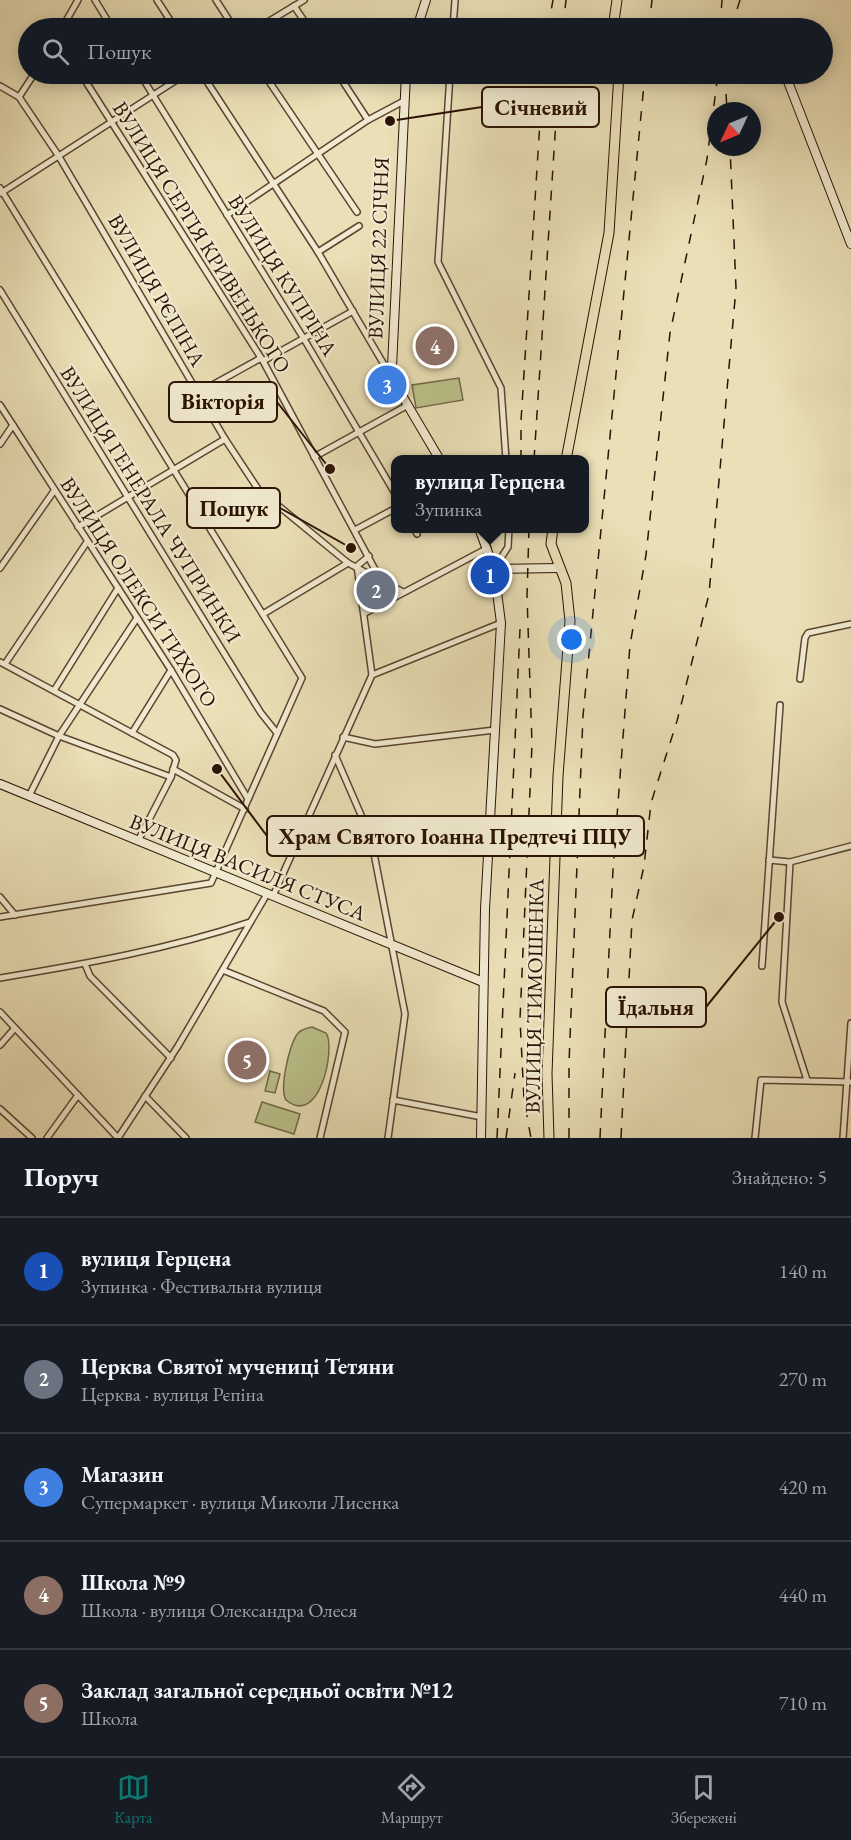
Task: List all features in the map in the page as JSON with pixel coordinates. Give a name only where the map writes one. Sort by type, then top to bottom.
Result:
[{"type":"highway","points":[[614,18],[617,0]]},
{"type":"highway","points":[[567,455],[609,233],[618,84]]},
{"type":"highway","name":"ВУЛИЦЯ ТИМОШЕНКА","points":[[549,1138],[546,1074],[557,799],[570,621],[568,593],[551,544],[552,533]]},
{"type":"street","points":[[68,18],[78,0]]},
{"type":"street","points":[[94,0],[106,18]]},
{"type":"street","points":[[157,0],[169,18]]},
{"type":"street","points":[[216,0],[228,18]]},
{"type":"street","points":[[274,18],[304,0]]},
{"type":"street","points":[[420,18],[426,0]]},
{"type":"street","points":[[454,18],[455,0]]},
{"type":"street","points":[[294,6],[302,18]]},
{"type":"street","points":[[19,97],[27,84]]},
{"type":"street","name":"ВУЛИЦЯ СЕРГІЯ КРИВЕНЬКОГО","points":[[87,84],[162,198],[262,360],[380,578]]},
{"type":"street","name":"ВУЛИЦЯ КУПРІНА","points":[[146,84],[304,339],[391,487]]},
{"type":"street","points":[[0,917],[211,883],[302,678],[1,191],[170,84]]},
{"type":"street","points":[[208,84],[318,252],[438,455]]},
{"type":"street","points":[[271,84],[357,212]]},
{"type":"street","points":[[345,84],[368,120]]},
{"type":"street","name":"ВУЛИЦЯ 22 СІЧНЯ","points":[[397,387],[392,367],[402,102],[406,84]]},
{"type":"street","points":[[449,84],[438,262],[501,388],[506,455]]},
{"type":"street","points":[[789,84],[851,244]]},
{"type":"street","name":"ВУЛИЦЯ РЄПІНА","points":[[0,86],[19,97],[58,155],[225,440],[258,489],[348,563],[403,592]]},
{"type":"street","points":[[227,214],[368,120],[402,102]]},
{"type":"street","points":[[318,252],[359,226]]},
{"type":"street","name":"ВУЛИЦЯ ГЕНЕРАЛА ЧУПРИНКИ","points":[[0,290],[261,713],[277,733]]},
{"type":"street","points":[[198,393],[304,339],[353,311]]},
{"type":"street","name":"ВУЛИЦЯ ОЛЕКСИ ТИХОГО","points":[[0,405],[171,670],[248,799]]},
{"type":"street","points":[[314,457],[408,405]]},
{"type":"street","points":[[0,444],[13,425]]},
{"type":"street","points":[[78,527],[225,440]]},
{"type":"street","points":[[0,568],[54,491]]},
{"type":"street","points":[[355,530],[391,511]]},
{"type":"street","points":[[481,533],[494,569],[501,623],[483,982],[481,1138]]},
{"type":"street","points":[[494,569],[508,547],[509,533]]},
{"type":"street","points":[[87,542],[3,663],[55,689],[173,755],[176,760],[171,777],[138,841]]},
{"type":"street","points":[[365,613],[488,548]]},
{"type":"street","points":[[0,1012],[118,1138],[225,971],[250,922],[270,895],[372,675],[357,566],[369,556]]},
{"type":"street","points":[[263,615],[348,563]]},
{"type":"street","points":[[494,569],[560,568]]},
{"type":"street","points":[[55,689],[118,588]]},
{"type":"street","points":[[29,796],[59,736],[137,618]]},
{"type":"street","points":[[372,675],[501,623]]},
{"type":"street","points":[[800,679],[805,638],[808,633],[851,624]]},
{"type":"street","points":[[132,733],[171,670]]},
{"type":"street","points":[[762,966],[780,705]]},
{"type":"street","points":[[0,709],[59,736],[171,777]]},
{"type":"street","points":[[343,737],[375,744],[495,730]]},
{"type":"street","points":[[334,755],[371,838],[405,1014],[388,1138]]},
{"type":"street","points":[[174,769],[245,809]]},
{"type":"street","name":"ВУЛИЦЯ ВАСИЛЯ СТУСА","points":[[0,784],[483,982]]},
{"type":"street","points":[[371,838],[432,834],[490,838]]},
{"type":"street","points":[[769,860],[790,862],[851,846]]},
{"type":"street","points":[[790,862],[782,1002],[807,1080]]},
{"type":"street","points":[[0,897],[15,915]]},
{"type":"street","points":[[0,978],[85,964],[201,938],[250,922]]},
{"type":"street","points":[[85,964],[90,976],[171,1058]]},
{"type":"street","points":[[225,971],[324,1011],[345,1032],[320,1138]]},
{"type":"street","points":[[843,1138],[849,1082],[851,1023]]},
{"type":"street","points":[[0,1045],[15,1028]]},
{"type":"street","points":[[755,1138],[761,1080],[849,1082]]},
{"type":"street","points":[[47,1138],[78,1095]]},
{"type":"street","points":[[145,1095],[186,1138]]},
{"type":"street","points":[[393,1100],[482,1117]]},
{"type":"street","points":[[0,1109],[32,1138]]},
{"type":"green space","points":[[459,378],[463,400],[416,408],[412,385]]},
{"type":"green space","points":[[312,1027],[326,1033],[329,1041],[327,1068],[316,1095],[308,1103],[298,1106],[286,1100],[284,1095],[286,1068],[297,1034]]},
{"type":"green space","points":[[270,1071],[280,1074],[275,1093],[265,1091]]},
{"type":"green space","points":[[262,1102],[300,1114],[294,1134],[255,1122]]},
{"type":"railway","points":[[550,18],[553,0]]},
{"type":"railway","points":[[564,18],[566,0]]},
{"type":"railway","points":[[650,18],[652,0]]},
{"type":"railway","points":[[721,18],[722,0]]},
{"type":"railway","points":[[734,18],[740,0]]},
{"type":"railway","points":[[521,455],[521,421],[542,84]]},
{"type":"railway","points":[[534,455],[558,84]]},
{"type":"railway","points":[[569,1138],[569,1063],[583,716],[644,84]]},
{"type":"railway","points":[[600,1138],[613,869],[630,645],[646,555],[670,333],[707,159],[717,84]]},
{"type":"railway","points":[[726,84],[727,102]]},
{"type":"railway","points":[[621,1138],[632,920],[644,866],[651,803],[677,721],[709,594],[736,288],[730,156]]},
{"type":"railway","points":[[529,533],[527,596],[532,744],[520,1019],[524,1100],[531,1138]]},
{"type":"railway","points":[[497,1138],[520,629]]},
{"type":"railway","points":[[506,1138],[515,1073]]},
{"type":"place","name":"Січневий","points":[[390,121]]},
{"type":"place","name":"Школа №9","points":[[435,346]]},
{"type":"place","name":"Магазин","points":[[387,385]]},
{"type":"place","name":"Вікторія","points":[[330,469]]},
{"type":"place","name":"Пошук","points":[[351,548]]},
{"type":"place","name":"вулиця Герцена","points":[[490,575]]},
{"type":"place","name":"Церква Святої мучениці Тетяни","points":[[376,590]]},
{"type":"place","name":"Храм Святого Іоанна Предтечі ПЦУ","points":[[217,769]]},
{"type":"place","name":"Їдальня","points":[[779,917]]},
{"type":"place","name":"Заклад загальної середньої освіти №12","points":[[247,1060]]}]
